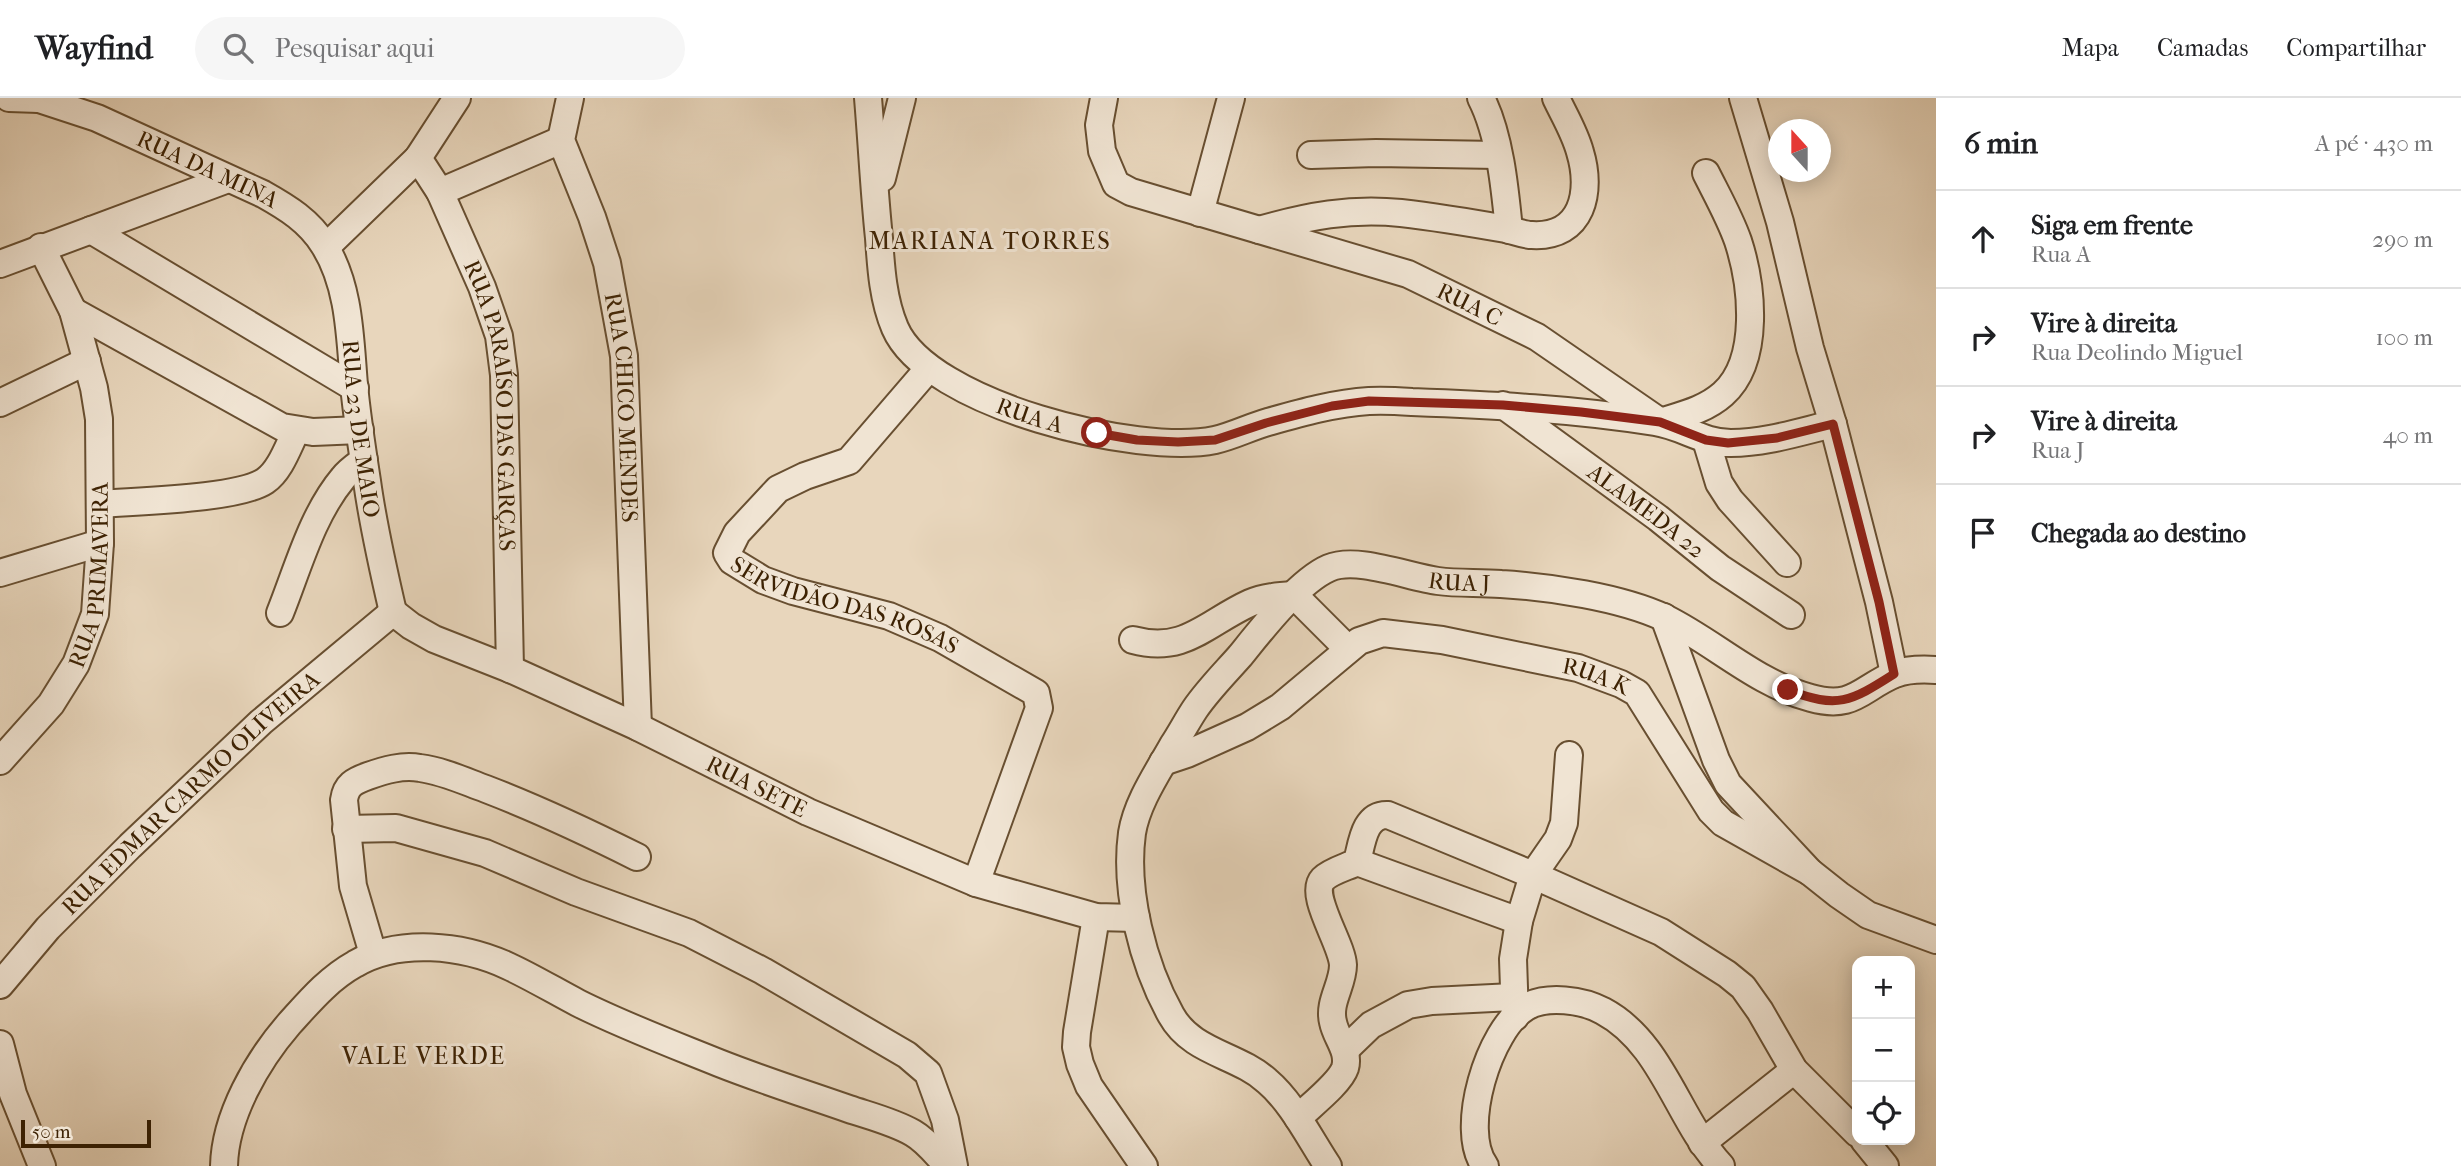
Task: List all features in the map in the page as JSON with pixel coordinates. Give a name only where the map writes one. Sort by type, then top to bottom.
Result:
[{"type":"street","points":[[9,98],[37,99]]},
{"type":"street","points":[[326,247],[418,159],[457,98]]},
{"type":"street","points":[[440,192],[561,140],[570,98]]},
{"type":"street","name":"RUA A","points":[[868,98],[883,279],[890,314],[904,345],[948,382],[1050,423],[1137,440],[1215,440],[1332,406],[1369,401],[1503,405],[1660,422],[1706,440],[1728,443],[1752,442],[1833,424]]},
{"type":"street","points":[[876,204],[902,98]]},
{"type":"street","name":"RUA C","points":[[1104,98],[1099,125],[1102,151],[1116,184],[1131,192],[1408,274],[1537,337],[1660,422]]},
{"type":"street","points":[[1200,213],[1231,98]]},
{"type":"street","points":[[1481,98],[1488,113],[1498,155],[1509,230]]},
{"type":"street","points":[[1257,230],[1306,216],[1373,211],[1509,230],[1531,236],[1557,231],[1578,216],[1585,189],[1580,150],[1556,98]]},
{"type":"street","points":[[1743,98],[1780,222],[1807,336],[1833,424],[1879,602],[1894,674],[1907,670],[1936,670]]},
{"type":"street","name":"RUA DA MINA","points":[[37,99],[97,118],[290,209],[311,226],[326,247]]},
{"type":"street","name":"RUA CHICO MENDES","points":[[561,140],[607,263],[624,356],[638,727]]},
{"type":"street","points":[[1311,155],[1498,155]]},
{"type":"street","name":"RUA PARAÍSO DAS GARÇAS","points":[[418,159],[440,192],[482,287],[499,336],[504,375],[510,669]]},
{"type":"street","points":[[1660,422],[1704,407],[1724,393],[1739,372],[1746,351],[1750,313],[1749,288],[1738,240],[1706,173]]},
{"type":"street","points":[[0,264],[228,179]]},
{"type":"street","points":[[91,230],[355,388]]},
{"type":"street","name":"RUA PRIMAVERA","points":[[0,761],[51,704],[76,664],[95,614],[101,504],[99,419],[87,360],[73,311],[41,247]]},
{"type":"street","name":"RUA 23 DE MAIO","points":[[326,247],[339,278],[349,323],[364,460],[378,548],[393,612]]},
{"type":"street","points":[[73,311],[282,427],[296,431],[360,430]]},
{"type":"street","points":[[0,403],[87,360]]},
{"type":"street","name":"SERVIDÃO DAS ROSAS","points":[[929,368],[849,461],[827,467],[778,489],[737,533],[727,553],[732,561],[793,592],[889,616],[940,638],[1036,693],[1039,708],[976,883]]},
{"type":"street","name":"ALAMEDA 22","points":[[1503,405],[1658,518],[1720,568],[1791,615]]},
{"type":"street","points":[[101,504],[190,497],[252,487],[267,480],[280,463],[296,431]]},
{"type":"street","points":[[1706,440],[1718,483],[1787,563]]},
{"type":"street","points":[[280,613],[331,494],[345,475],[364,460]]},
{"type":"street","points":[[0,573],[100,543]]},
{"type":"street","name":"RUA J","points":[[1328,1166],[1297,1118],[1269,1082],[1251,1069],[1184,1035],[1170,1014],[1136,918],[1130,865],[1133,831],[1140,807],[1195,709],[1294,594],[1322,571],[1346,563],[1440,581],[1542,587],[1607,599],[1664,617],[1721,653],[1788,690],[1809,698],[1828,702],[1846,701],[1863,694],[1894,674]]},
{"type":"street","points":[[1133,640],[1152,645],[1173,643],[1248,604],[1294,594],[1348,649]]},
{"type":"street","name":"RUA SETE","points":[[393,612],[434,639],[510,669],[638,727],[808,813],[976,883],[1096,917],[1136,918]]},
{"type":"street","name":"RUA EDMAR CARMO OLIVEIRA","points":[[0,985],[48,928],[130,846],[261,722],[393,612]]},
{"type":"street","points":[[1664,617],[1716,760],[1728,784],[1810,872],[1868,915],[1936,940]]},
{"type":"street","name":"RUA K","points":[[1163,762],[1216,742],[1280,707],[1348,649],[1372,635],[1396,633],[1442,640],[1578,668],[1637,693],[1711,811],[1723,824],[1810,872]]},
{"type":"street","points":[[1485,1166],[1475,1139],[1476,1101],[1491,1057],[1514,1007],[1513,959],[1519,921],[1533,875],[1558,839],[1564,822],[1569,755]]},
{"type":"street","points":[[373,954],[353,886],[344,800],[345,790],[350,784],[381,771],[401,767],[448,774],[547,813],[637,857]]},
{"type":"street","points":[[1357,862],[1368,824],[1375,816],[1388,815],[1661,932],[1727,974],[1743,988],[1760,1011],[1794,1070],[1852,1128]]},
{"type":"street","points":[[346,829],[396,828],[485,853],[587,896],[689,933],[763,971],[907,1055],[928,1073],[942,1108],[954,1166]]},
{"type":"street","points":[[1297,1118],[1340,1077],[1346,1067],[1345,1050],[1332,1015],[1333,1001],[1343,967],[1341,953],[1319,895],[1323,879],[1357,862],[1519,921]]},
{"type":"street","points":[[1096,917],[1076,1047],[1082,1074],[1144,1166]]},
{"type":"street","points":[[224,1166],[232,1120],[274,1041],[321,989],[354,964],[373,954],[407,948],[440,948],[486,957],[507,965],[642,1032],[736,1070],[915,1134],[948,1166]]},
{"type":"street","points":[[1345,1050],[1371,1025],[1408,1004],[1432,1000],[1514,1007],[1527,1007],[1544,1002],[1581,1003],[1602,1010],[1620,1022],[1652,1058],[1702,1143],[1721,1166]]},
{"type":"street","points":[[0,1044],[13,1094],[43,1166]]},
{"type":"street","points":[[1702,1143],[1794,1070]]},
{"type":"street","points":[[1868,1145],[1885,1166]]},
{"type":"district","name":"MARIANA TORRES","points":[[990,241]]},
{"type":"district","name":"VALE VERDE","points":[[424,1056]]},
{"type":"route","points":[[1097,433],[1137,440],[1215,440],[1332,406],[1369,401],[1503,405],[1581,412],[1660,422],[1706,440],[1728,443],[1777,438],[1833,424],[1879,602],[1894,674],[1863,694],[1846,701],[1828,702],[1788,690]]}]
